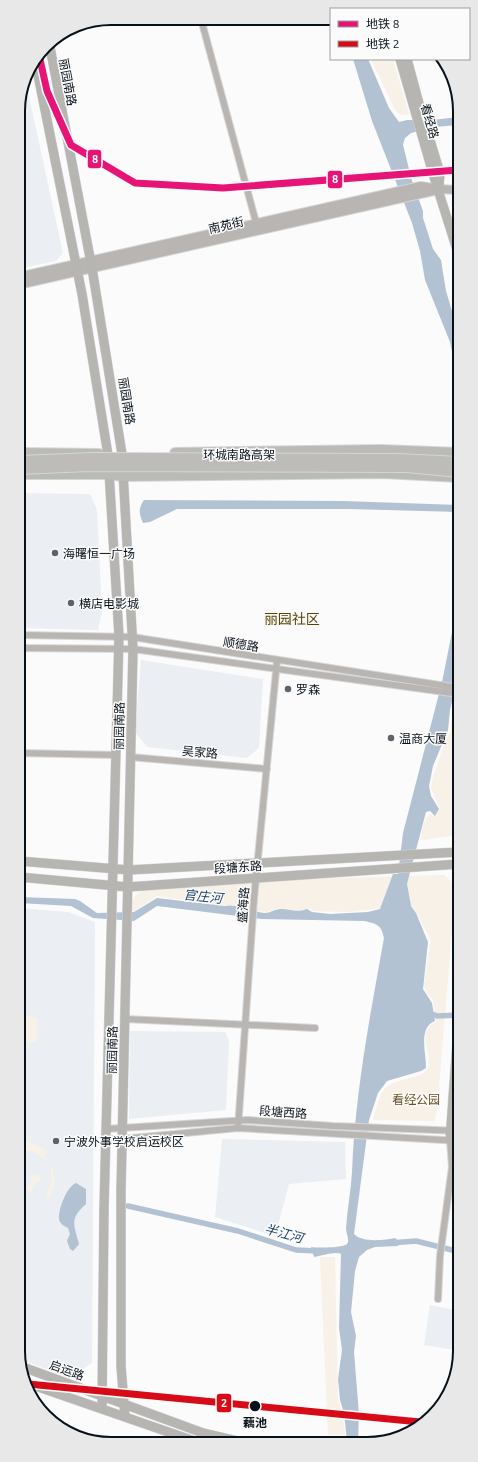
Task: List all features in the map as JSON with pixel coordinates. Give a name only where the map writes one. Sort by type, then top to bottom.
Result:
[{"type":"highway","name":"环城南路高架","points":[[25,461],[116,458],[453,462]]},
{"type":"highway","name":"环城南路高架","points":[[25,469],[89,466],[407,467],[453,471]]},
{"type":"main road","name":"丽园南路","points":[[50,50],[92,264],[122,454],[122,476],[132,637],[129,870],[121,1191],[121,1366],[125,1417]]},
{"type":"main road","name":"看经路","points":[[400,60],[419,112],[453,236]]},
{"type":"main road","name":"看经路","points":[[407,60],[419,112]]},
{"type":"main road","name":"丽园南路","points":[[36,67],[77,268],[108,454],[119,636],[104,1187],[102,1408]]},
{"type":"main road","points":[[25,453],[122,454],[381,450],[453,453]]},
{"type":"main road","points":[[25,474],[110,474],[122,476],[383,473],[453,478]]},
{"type":"main road","name":"段塘东路","points":[[25,862],[129,870],[453,852]]},
{"type":"main road","name":"段塘东路","points":[[25,878],[128,886],[453,865]]},
{"type":"main road","name":"启运路","points":[[27,1369],[203,1433],[220,1437]]},
{"type":"main road","name":"启运路","points":[[32,1385],[183,1437]]},
{"type":"street","points":[[203,25],[257,226]]},
{"type":"street","name":"南苑街","points":[[25,283],[92,264],[399,195],[422,190],[453,190]]},
{"type":"street","name":"南苑街","points":[[25,276],[77,268]]},
{"type":"street","name":"顺德路","points":[[25,635],[132,637],[436,688]]},
{"type":"street","name":"顺德路","points":[[25,648],[132,649],[276,670],[453,690]]},
{"type":"street","name":"盛海路","points":[[238,1128],[254,899],[277,661]]},
{"type":"street","points":[[25,753],[116,755]]},
{"type":"street","name":"吴家路","points":[[130,757],[267,769]]},
{"type":"street","points":[[125,1019],[315,1028]]},
{"type":"street","name":"段塘西路","points":[[106,1129],[238,1120],[349,1127],[453,1131]]},
{"type":"street","name":"段塘西路","points":[[106,1139],[122,1139],[238,1128],[453,1140]]},
{"type":"street","points":[[438,1299],[440,1256],[453,1158]]},
{"type":"shaded area","points":[[28,90],[63,253],[56,261],[25,268],[25,105]]},
{"type":"shaded area","points":[[25,493],[90,494],[97,510],[102,612],[98,630],[25,628]]},
{"type":"shaded area","points":[[141,660],[263,679],[259,748],[247,758],[147,747],[135,732]]},
{"type":"shaded area","name":"宁波外事学校启运校区","points":[[25,908],[68,912],[95,922],[92,1363],[69,1378],[26,1361]]},
{"type":"shaded area","points":[[130,1031],[225,1032],[229,1040],[226,1110],[129,1119]]},
{"type":"shaded area","points":[[222,1139],[345,1142],[346,1179],[289,1184],[275,1236],[215,1217]]},
{"type":"shaded area","points":[[430,1305],[453,1310],[453,1350],[424,1345]]},
{"type":"green space","points":[[371,60],[393,60],[409,114],[401,115],[395,110]]},
{"type":"green space","points":[[453,710],[453,833],[451,836],[423,840],[421,839],[421,836],[426,819],[430,814],[435,817],[440,809],[431,789],[433,777],[444,744],[450,733]]},
{"type":"green space","name":"看经公园","points":[[444,875],[452,882],[453,918],[437,1111],[434,1121],[373,1120],[381,1094],[388,1086],[424,1073],[429,1064],[426,1045],[426,1032],[436,1022],[433,1001],[425,990],[424,983],[431,940],[412,905],[348,912],[312,911],[311,909],[295,911],[278,908],[266,912],[242,908],[234,905],[216,905],[157,896],[133,912],[132,903],[134,897],[139,892],[147,889],[265,880]]},
{"type":"green space","points":[[25,1016],[37,1017],[37,1042],[25,1042]]},
{"type":"green space","points":[[25,1142],[42,1147],[48,1152],[45,1155],[46,1158],[44,1159],[34,1152],[25,1151]]},
{"type":"green space","points":[[53,1168],[55,1183],[50,1198],[46,1195],[51,1183],[51,1169]]},
{"type":"green space","points":[[39,1173],[40,1182],[37,1182],[30,1193],[27,1187],[31,1182],[31,1177]]},
{"type":"green space","points":[[320,1257],[335,1257],[338,1399],[342,1412],[345,1435],[328,1435]]},
{"type":"water","points":[[353,60],[368,60],[389,108],[399,122],[407,120],[432,120],[453,118],[453,125],[435,127],[411,133],[405,138],[403,145],[412,181],[423,211],[423,218],[433,249],[441,260],[446,291],[453,314],[453,356],[450,342],[425,280],[420,251],[412,223],[372,121]]},
{"type":"water","points":[[144,500],[343,501],[453,505],[453,512],[349,509],[177,509],[150,522],[143,523],[140,511]]},
{"type":"water","points":[[453,627],[453,698],[448,730],[433,766],[429,786],[431,796],[439,809],[435,816],[430,811],[426,812],[407,884],[411,906],[416,913],[428,942],[423,989],[432,1003],[435,1021],[426,1029],[425,1034],[424,1048],[426,1068],[421,1071],[387,1081],[378,1093],[369,1120],[354,1234],[362,1239],[368,1240],[396,1238],[398,1246],[375,1247],[367,1250],[359,1257],[355,1271],[351,1312],[356,1336],[354,1352],[359,1414],[358,1437],[346,1437],[338,1379],[342,1350],[339,1328],[341,1254],[332,1253],[314,1257],[311,1247],[335,1247],[347,1244],[348,1242],[346,1229],[356,1113],[364,1055],[384,938],[380,927],[364,921],[262,919],[157,906],[134,921],[93,918],[71,906],[25,903],[25,897],[75,899],[97,913],[134,912],[157,898],[225,906],[229,905],[265,913],[280,909],[297,911],[307,909],[312,912],[330,914],[368,912],[380,909],[393,874],[398,874],[403,833],[442,682]]},
{"type":"water","points":[[76,1183],[86,1189],[86,1204],[75,1218],[74,1222],[79,1244],[73,1251],[70,1249],[67,1241],[70,1234],[68,1228],[60,1222],[59,1215],[66,1193]]},
{"type":"waterway","points":[[427,1012],[437,1016],[453,1015]]},
{"type":"waterway","name":"半江河","points":[[128,1206],[238,1231],[296,1250],[318,1251]]},
{"type":"waterway","name":"半江河","points":[[390,1243],[416,1241],[453,1250]]},
{"type":"metro line","name":"8","points":[[40,62],[47,91],[71,145],[135,183],[223,188],[453,170]]},
{"type":"metro line","name":"2","points":[[32,1384],[416,1422]]},
{"type":"place","name":"海曙恒一广场","points":[[55,553]]},
{"type":"place","name":"横店电影城","points":[[71,603]]},
{"type":"place","name":"罗森","points":[[288,689]]},
{"type":"place","name":"温商大厦","points":[[391,738]]},
{"type":"place","name":"宁波外事学校启运校区","points":[[56,1141]]},
{"type":"place","name":"藕池","points":[[255,1406]]},
{"type":"district","name":"丽园社区","points":[[292,619]]},
{"type":"water label","name":"官庄河","points":[[203,896]]}]
